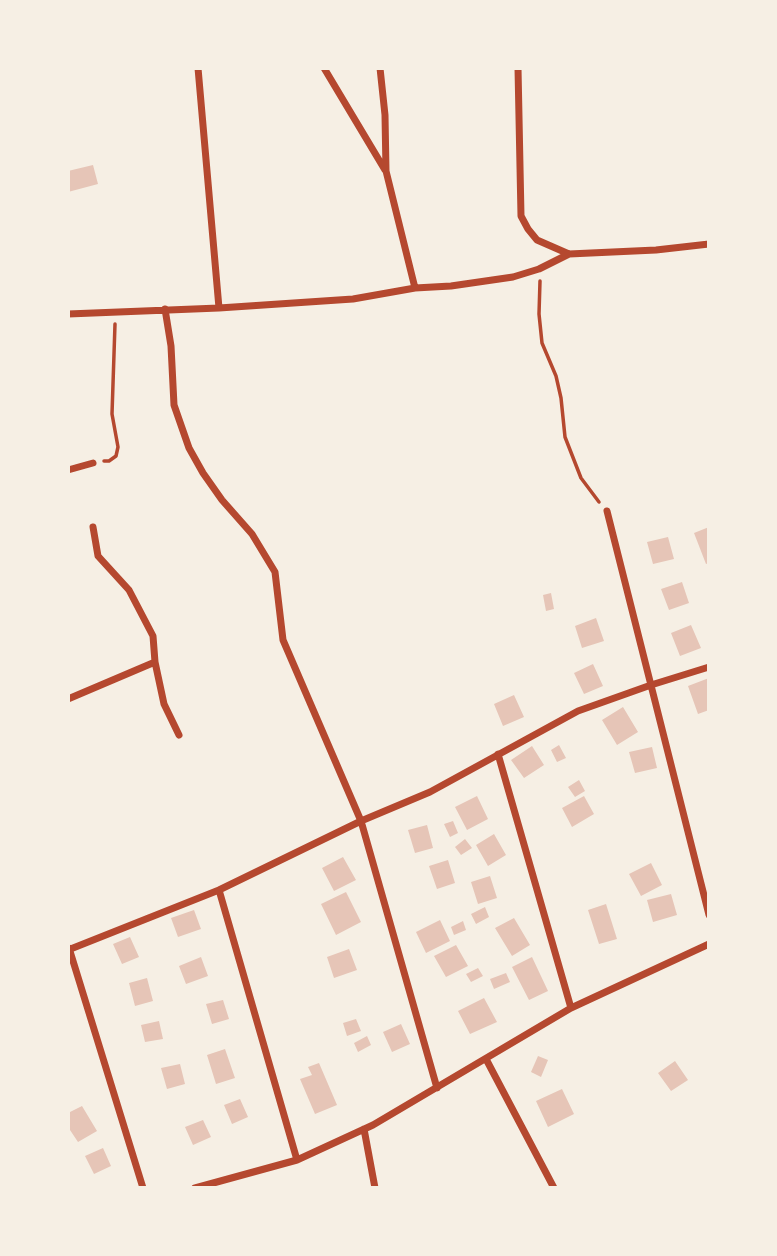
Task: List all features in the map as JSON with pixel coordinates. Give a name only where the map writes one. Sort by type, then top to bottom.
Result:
[{"type":"street","points":[[198,68],[219,308]]},
{"type":"street","points":[[324,68],[386,171]]},
{"type":"street","points":[[380,68],[385,115],[386,171],[415,288]]},
{"type":"street","points":[[518,68],[521,216],[537,240],[569,254]]},
{"type":"street","points":[[68,314],[354,299],[415,288],[513,277],[539,269],[569,254],[656,250],[709,244]]},
{"type":"street","points":[[165,310],[171,346],[174,405],[189,448],[222,500],[252,534],[275,572],[284,640],[361,821],[437,1088]]},
{"type":"street","points":[[68,470],[93,463]]},
{"type":"street","points":[[607,511],[709,915]]},
{"type":"street","points":[[93,527],[98,556],[129,590],[153,636],[155,662],[164,704],[178,735]]},
{"type":"street","points":[[68,699],[155,662]]},
{"type":"street","points":[[144,1188],[69,949],[219,890],[361,821],[430,792],[578,711],[709,667]]},
{"type":"street","points":[[498,754],[571,1008]]},
{"type":"street","points":[[219,890],[297,1160]]},
{"type":"street","points":[[195,1188],[297,1160],[365,1129],[571,1008],[709,944]]},
{"type":"street","points":[[486,1059],[554,1188]]},
{"type":"street","points":[[365,1129],[375,1188]]},
{"type":"path","points":[[539,269],[542,343],[556,376],[565,437],[581,478],[607,511]]},
{"type":"path","points":[[93,463],[109,461],[116,456],[118,447],[112,414],[116,312]]},
{"type":"building","points":[[93,165],[98,184],[68,192],[68,171]]},
{"type":"building","points":[[709,527],[709,563],[706,564],[694,533]]},
{"type":"building","points":[[668,537],[674,559],[653,564],[647,542]]},
{"type":"building","points":[[682,582],[689,603],[669,610],[661,589]]},
{"type":"building","points":[[551,593],[554,609],[546,611],[543,595]]},
{"type":"building","points":[[596,618],[604,641],[582,648],[575,626]]},
{"type":"building","points":[[691,625],[701,648],[680,656],[671,633]]},
{"type":"building","points":[[593,664],[603,686],[584,694],[574,673]]},
{"type":"building","points":[[709,678],[709,710],[698,714],[688,686]]},
{"type":"building","points":[[514,695],[524,717],[503,726],[494,704]]},
{"type":"building","points":[[623,707],[638,732],[617,745],[602,720]]},
{"type":"building","points":[[559,745],[566,758],[557,762],[551,750]]},
{"type":"building","points":[[532,746],[544,765],[524,778],[511,760]]},
{"type":"building","points":[[652,747],[657,768],[635,773],[629,752]]},
{"type":"building","points":[[579,780],[585,791],[575,797],[568,787]]},
{"type":"building","points":[[477,796],[488,819],[467,830],[455,807]]},
{"type":"building","points":[[584,796],[594,814],[572,827],[562,808]]},
{"type":"building","points":[[453,821],[458,833],[450,837],[444,824]]},
{"type":"building","points":[[427,825],[433,848],[415,853],[408,830]]},
{"type":"building","points":[[494,834],[506,855],[488,866],[476,845]]},
{"type":"building","points":[[465,839],[472,848],[461,855],[455,847]]},
{"type":"building","points":[[343,857],[356,880],[334,891],[322,868]]},
{"type":"building","points":[[448,860],[455,883],[437,889],[429,866]]},
{"type":"building","points":[[651,863],[662,885],[641,896],[629,874]]},
{"type":"building","points":[[490,876],[497,898],[478,904],[471,882]]},
{"type":"building","points":[[346,892],[361,922],[336,935],[321,904]]},
{"type":"building","points":[[671,894],[677,915],[653,922],[647,900]]},
{"type":"building","points":[[606,904],[617,939],[599,944],[588,910]]},
{"type":"building","points":[[485,907],[489,917],[476,924],[471,914]]},
{"type":"building","points":[[194,910],[201,929],[178,937],[171,918]]},
{"type":"building","points":[[514,918],[530,945],[512,956],[495,928]]},
{"type":"building","points":[[440,920],[450,941],[426,953],[416,932]]},
{"type":"building","points":[[463,921],[466,930],[454,935],[451,927]]},
{"type":"building","points":[[130,937],[139,957],[122,964],[113,944]]},
{"type":"building","points":[[456,945],[468,966],[446,977],[434,956]]},
{"type":"building","points":[[349,949],[357,970],[334,978],[327,957]]},
{"type":"building","points":[[201,957],[208,976],[186,984],[179,966]]},
{"type":"building","points":[[532,957],[548,991],[529,1000],[512,967]]},
{"type":"building","points":[[478,968],[483,976],[471,982],[466,974]]},
{"type":"building","points":[[506,973],[510,982],[494,989],[490,979]]},
{"type":"building","points":[[147,978],[153,1001],[135,1006],[129,983]]},
{"type":"building","points":[[484,998],[497,1022],[470,1034],[458,1011]]},
{"type":"building","points":[[223,1000],[229,1019],[212,1024],[206,1004]]},
{"type":"building","points":[[356,1019],[361,1031],[347,1036],[343,1023]]},
{"type":"building","points":[[159,1021],[163,1039],[145,1042],[141,1025]]},
{"type":"building","points":[[401,1024],[410,1044],[392,1052],[383,1032]]},
{"type":"building","points":[[367,1036],[371,1045],[358,1052],[354,1043]]},
{"type":"building","points":[[225,1049],[235,1078],[216,1084],[207,1055]]},
{"type":"building","points":[[538,1056],[548,1060],[541,1077],[531,1072]]},
{"type":"building","points":[[675,1061],[688,1080],[671,1091],[658,1073]]},
{"type":"building","points":[[319,1063],[337,1105],[315,1114],[300,1079],[312,1075],[308,1067]]},
{"type":"building","points":[[180,1064],[185,1084],[167,1089],[161,1068]]},
{"type":"building","points":[[562,1089],[574,1114],[548,1127],[536,1101]]},
{"type":"building","points":[[240,1099],[248,1117],[232,1124],[224,1105]]},
{"type":"building","points":[[82,1106],[97,1131],[78,1142],[68,1127],[68,1113]]},
{"type":"building","points":[[203,1120],[211,1137],[193,1145],[185,1127]]},
{"type":"building","points":[[103,1148],[111,1166],[94,1174],[85,1156]]}]
